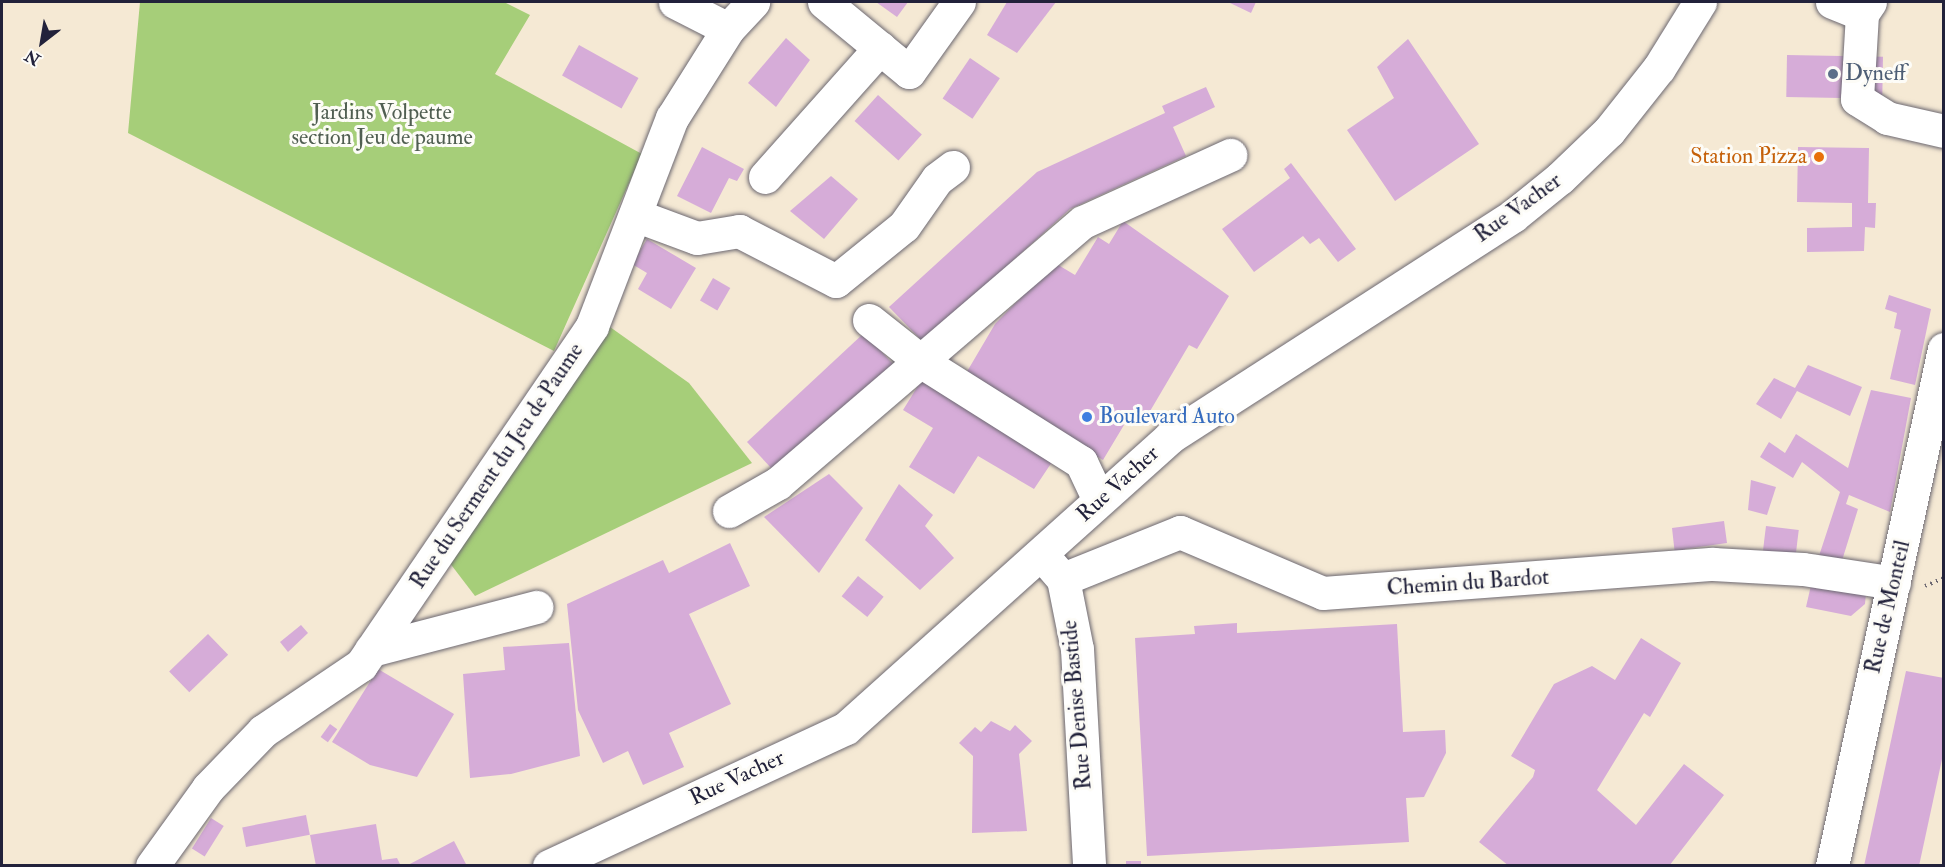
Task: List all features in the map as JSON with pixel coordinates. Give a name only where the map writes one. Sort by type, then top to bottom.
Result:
[{"type":"street","points":[[675,2],[728,29]]},
{"type":"street","name":"Rue du Serment du Jeu de Paume","points":[[152,866],[208,788],[263,731],[361,666],[592,327],[672,118],[728,29],[753,2]]},
{"type":"street","points":[[824,2],[909,72],[958,2]]},
{"type":"street","name":"Rue Vacher","points":[[549,866],[846,728],[1170,437],[1513,216],[1560,178],[1609,131],[1659,68],[1700,2]]},
{"type":"street","points":[[1855,6],[1857,99],[1887,118],[1944,131]]},
{"type":"street","points":[[765,177],[880,48]]},
{"type":"street","points":[[729,511],[778,483],[1083,222],[1230,155]]},
{"type":"street","points":[[635,215],[697,238],[739,231],[836,281],[904,226],[937,179],[953,167]]},
{"type":"street","points":[[869,320],[921,362],[1081,462],[1099,500]]},
{"type":"street","name":"Rue de Monteil","points":[[1832,866],[1944,349]]},
{"type":"street","name":"Chemin du Bardot","points":[[1063,579],[1180,532],[1323,593],[1713,564],[1803,569],[1894,584]]},
{"type":"street","points":[[1040,553],[1063,579]]},
{"type":"street","name":"Rue Denise Bastide","points":[[1063,579],[1077,649],[1089,866]]},
{"type":"street","points":[[371,650],[536,607]]},
{"type":"green space","name":"Jardins Volpette section Jeu de paume","points":[[140,2],[504,2],[530,15],[495,74],[642,154],[554,351],[128,133]]},
{"type":"green space","points":[[610,327],[689,383],[752,463],[475,596],[446,558]]},
{"type":"building","points":[[876,2],[908,2],[897,17]]},
{"type":"building","points":[[1007,2],[1056,2],[1017,53],[987,35]]},
{"type":"building","points":[[1228,2],[1256,2],[1251,13]]},
{"type":"building","points":[[786,38],[810,60],[776,107],[748,83]]},
{"type":"building","points":[[1408,39],[1479,144],[1395,201],[1347,130],[1394,98],[1377,67]]},
{"type":"building","points":[[579,45],[638,78],[622,109],[562,76]]},
{"type":"building","points":[[1787,55],[1883,57],[1882,99],[1786,97]]},
{"type":"building","points":[[970,58],[1000,78],[972,119],[943,99]]},
{"type":"building","points":[[1206,87],[1215,107],[1173,127],[1186,156],[1070,209],[923,342],[889,307],[1037,172],[1165,113],[1162,106]]},
{"type":"building","points":[[878,95],[922,134],[898,160],[855,121]]},
{"type":"building","points":[[702,147],[744,169],[737,181],[729,178],[711,213],[677,196]]},
{"type":"building","points":[[1798,147],[1869,148],[1868,203],[1876,203],[1875,228],[1865,227],[1864,251],[1807,252],[1807,228],[1852,227],[1852,203],[1797,202]]},
{"type":"building","points":[[1291,163],[1356,249],[1338,262],[1319,238],[1310,244],[1303,236],[1254,272],[1222,229],[1290,178],[1284,169]]},
{"type":"building","points":[[831,176],[858,199],[824,239],[790,211]]},
{"type":"building","points":[[1123,221],[1229,296],[1197,349],[1189,345],[1146,418],[1133,410],[1103,460],[965,375],[995,324],[1055,263],[1075,275],[1098,237],[1109,244]]},
{"type":"building","points":[[647,239],[696,268],[671,309],[638,289],[647,273],[632,264]]},
{"type":"building","points":[[713,278],[730,288],[717,311],[700,301]]},
{"type":"building","points":[[1889,295],[1931,309],[1915,385],[1890,379],[1901,330],[1894,328],[1897,313],[1885,309]]},
{"type":"building","points":[[864,333],[896,367],[779,476],[747,442]]},
{"type":"building","points":[[1808,365],[1862,387],[1850,416],[1797,391],[1781,419],[1756,404],[1774,378],[1795,388]]},
{"type":"building","points":[[921,381],[1052,462],[1034,489],[978,456],[954,494],[909,467],[933,428],[903,410]]},
{"type":"building","points":[[1871,390],[1911,398],[1890,512],[1849,495],[1846,504],[1858,509],[1840,567],[1817,562],[1840,492],[1802,462],[1793,478],[1760,457],[1769,442],[1785,453],[1796,434],[1848,468]]},
{"type":"building","points":[[829,474],[863,508],[819,573],[764,517]]},
{"type":"building","points":[[1751,480],[1776,487],[1767,515],[1748,510]]},
{"type":"building","points":[[899,484],[933,515],[925,526],[954,558],[920,590],[865,540]]},
{"type":"building","points":[[1724,521],[1727,543],[1685,549],[1685,554],[1675,555],[1672,528]]},
{"type":"building","points":[[1766,526],[1799,530],[1795,562],[1762,558]]},
{"type":"building","points":[[730,543],[750,586],[689,614],[731,704],[669,733],[684,767],[643,785],[628,751],[603,763],[578,710],[567,604],[663,560],[669,573]]},
{"type":"building","points":[[858,576],[884,597],[867,617],[842,596]]},
{"type":"building","points":[[1812,581],[1866,593],[1865,604],[1851,616],[1806,607]]},
{"type":"building","points":[[1237,623],[1237,633],[1397,624],[1403,732],[1445,730],[1446,753],[1424,797],[1406,798],[1409,842],[1147,856],[1135,638],[1195,634],[1194,626]]},
{"type":"building","points":[[301,625],[308,633],[288,652],[280,642]]},
{"type":"building","points":[[208,634],[228,655],[189,692],[169,672]]},
{"type":"building","points":[[1641,638],[1681,663],[1650,717],[1644,713],[1597,790],[1636,825],[1684,764],[1724,795],[1669,866],[1509,866],[1479,842],[1533,777],[1535,770],[1511,756],[1554,684],[1592,666],[1615,680]]},
{"type":"building","points":[[569,643],[580,756],[511,774],[470,778],[463,674],[505,670],[503,647]]},
{"type":"building","points":[[378,669],[454,714],[417,777],[370,765],[332,742]]},
{"type":"building","points":[[1906,671],[1944,678],[1944,750],[1919,866],[1864,866]]},
{"type":"building","points":[[991,721],[1010,731],[1015,725],[1032,741],[1019,754],[1027,831],[972,833],[973,756],[959,743],[975,727],[981,732]]},
{"type":"building","points":[[330,724],[337,729],[328,742],[321,737]]},
{"type":"building","points":[[306,815],[310,835],[246,847],[242,827]]},
{"type":"building","points":[[211,818],[224,826],[205,856],[192,849]]},
{"type":"building","points":[[376,824],[382,860],[397,858],[401,866],[316,866],[310,835]]},
{"type":"building","points":[[454,841],[467,866],[406,866]]},
{"type":"building","points":[[1126,861],[1141,861],[1141,866],[1126,866]]},
{"type":"place","name":"Dyneff","points":[[1833,74]]},
{"type":"place","name":"Station Pizza","points":[[1819,157]]},
{"type":"place","name":"Boulevard Auto","points":[[1087,417]]}]
